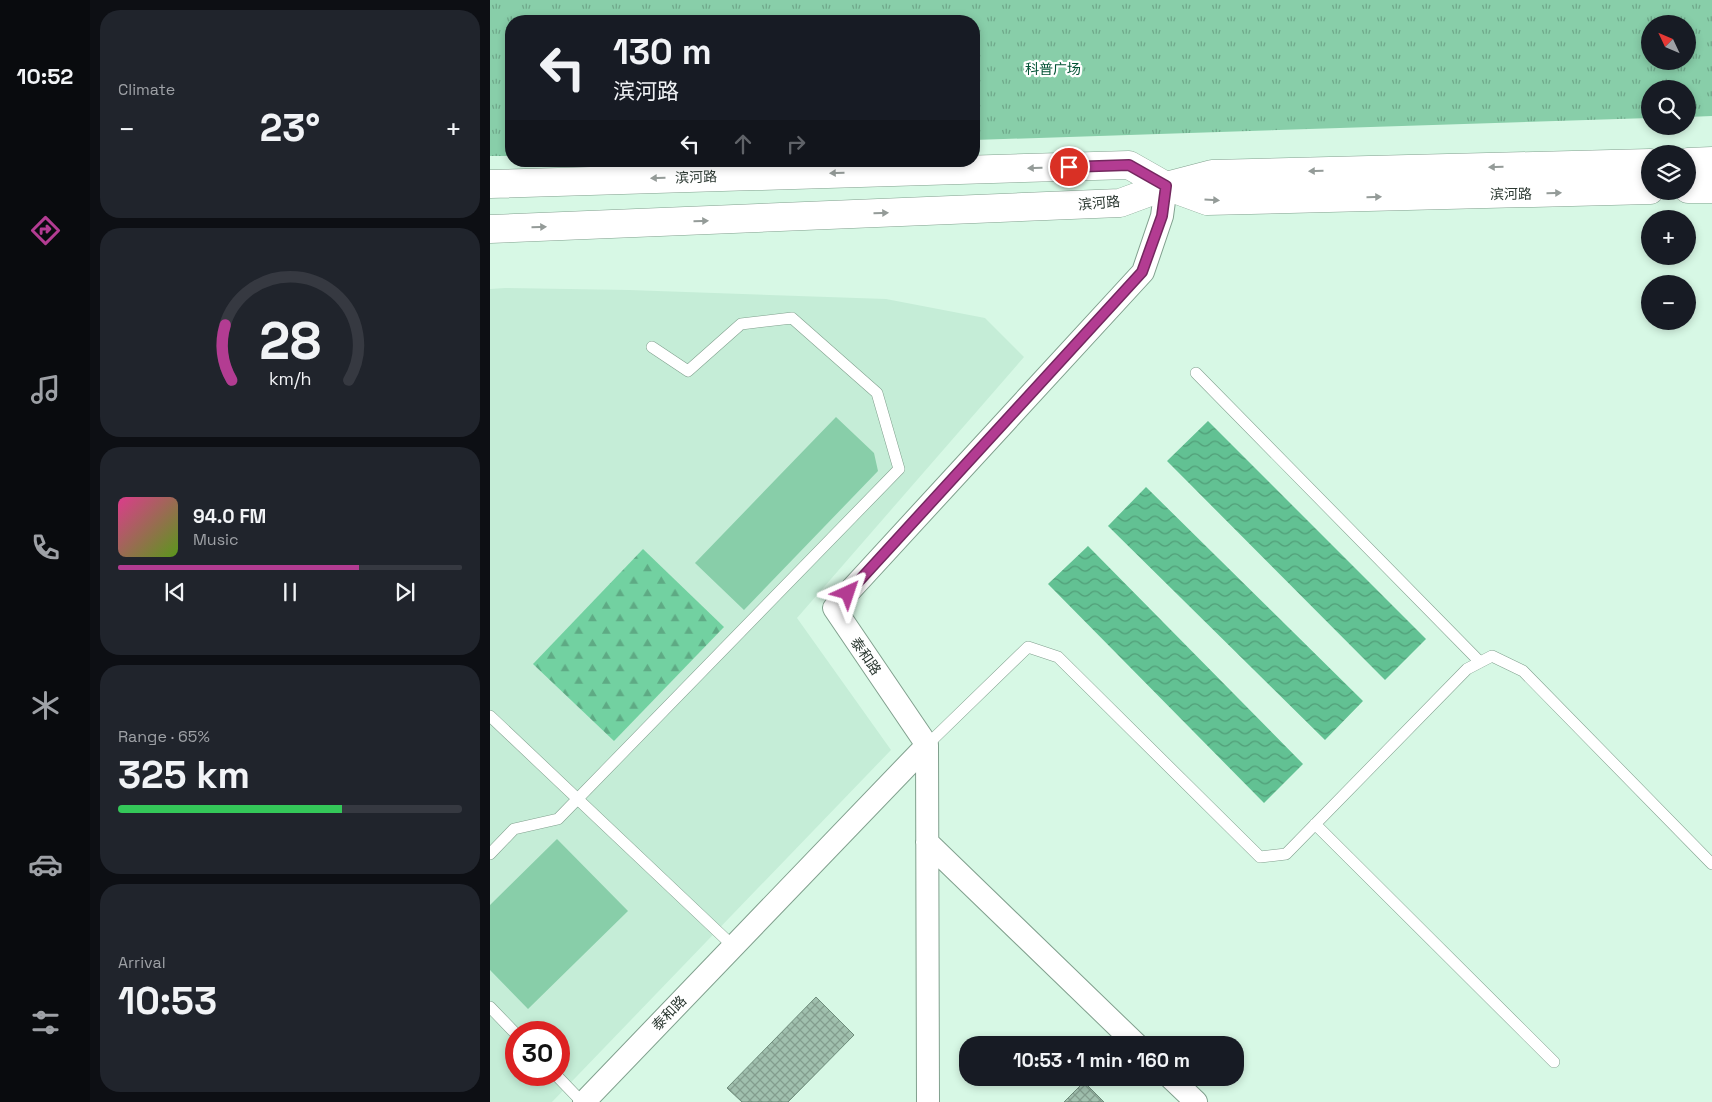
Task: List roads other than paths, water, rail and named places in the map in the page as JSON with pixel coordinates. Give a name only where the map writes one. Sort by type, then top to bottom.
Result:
[{"type":"main road","points":[[1696,162],[1712,161]]},
{"type":"main road","name":"滨河路","points":[[490,230],[1120,203],[1166,186],[1212,174],[1641,163]]},
{"type":"main road","name":"滨河路","points":[[490,184],[1129,165],[1166,186],[1207,201],[1641,190]]},
{"type":"main road","points":[[1696,189],[1712,189]]},
{"type":"street","name":"泰和路","points":[[583,1102],[927,745],[834,608],[1142,272],[1162,216],[1166,186]]},
{"type":"street","points":[[927,745],[928,1102]]},
{"type":"street","points":[[927,842],[1128,1036]]},
{"type":"street","points":[[1179,1086],[1196,1102]]},
{"type":"lane","points":[[490,854],[514,829],[558,819],[899,469],[877,393],[792,318],[741,324],[688,371],[652,347]]},
{"type":"lane","points":[[1196,373],[1480,662]]},
{"type":"lane","points":[[927,745],[1028,647],[1058,657],[1260,857],[1286,854],[1467,669],[1492,656],[1523,671],[1712,864]]},
{"type":"lane","points":[[490,716],[733,946]]},
{"type":"lane","points":[[1315,824],[1554,1062]]},
{"type":"lane","points":[[490,1007],[505,1023]]},
{"type":"lane","points":[[567,1086],[583,1102]]},
{"type":"water","points":[[1208,421],[1426,639],[1385,680],[1167,461]]},
{"type":"water","points":[[1146,487],[1363,701],[1325,740],[1108,526]]},
{"type":"water","points":[[1088,546],[1303,764],[1264,803],[1048,584]]},
{"type":"park label","name":"科普广场","points":[[1053,69]]}]
